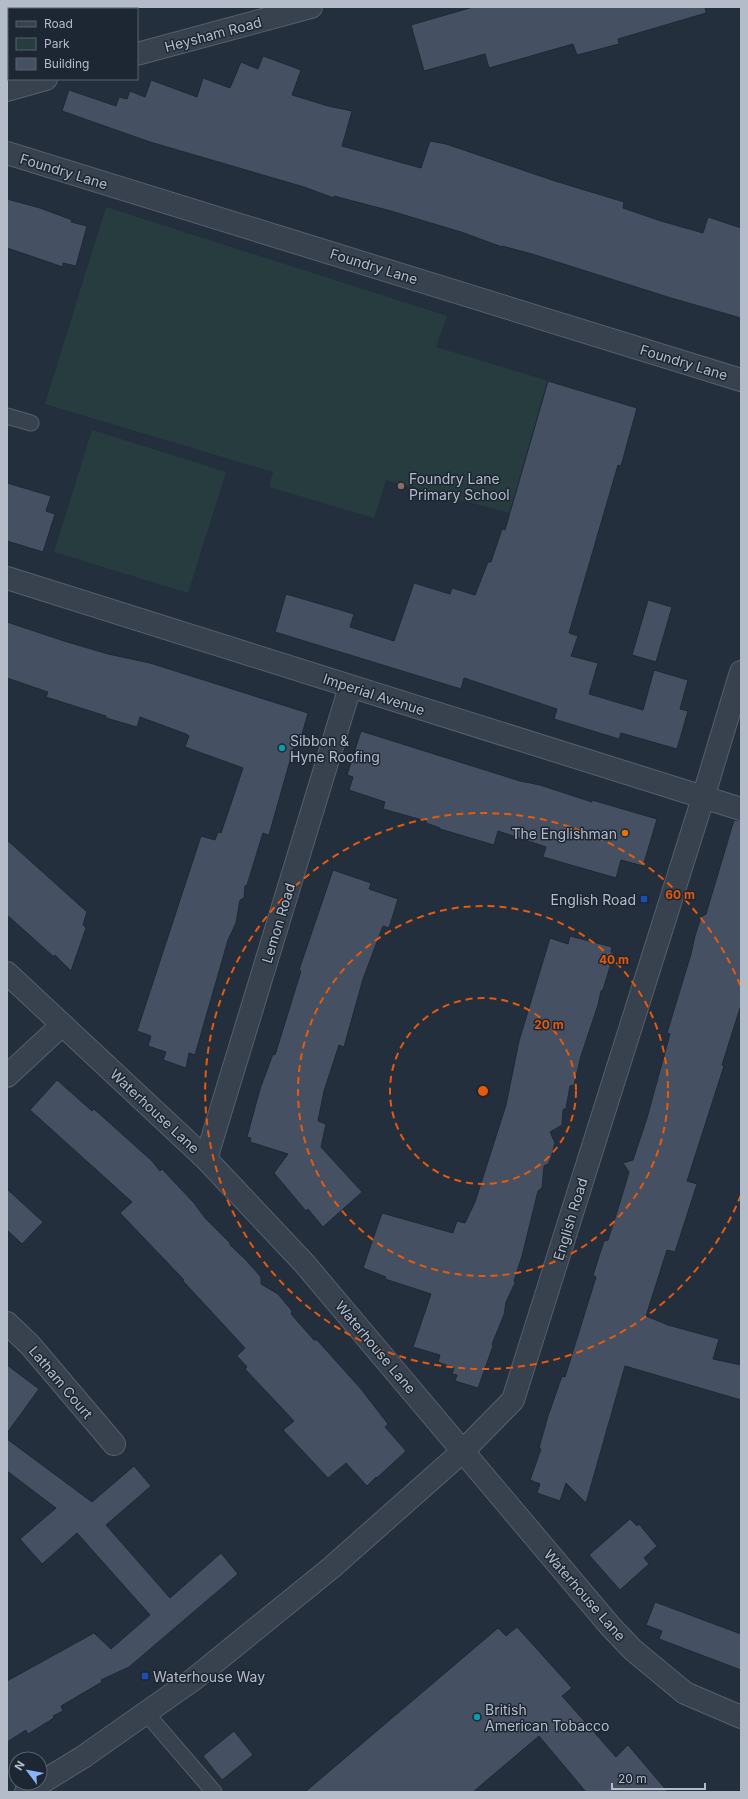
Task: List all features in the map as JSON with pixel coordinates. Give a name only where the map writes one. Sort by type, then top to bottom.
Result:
[{"type":"street","name":"Heysham Road","points":[[138,54],[311,7]]},
{"type":"street","points":[[7,90],[42,80]]},
{"type":"street","name":"Foundry Lane","points":[[7,153],[741,380]]},
{"type":"street","name":"Imperial Avenue","points":[[7,578],[741,809]]},
{"type":"street","name":"English Road","points":[[463,1451],[513,1400],[703,798],[741,672]]},
{"type":"street","name":"Lemon Road","points":[[206,1159],[350,687]]},
{"type":"street","name":"Waterhouse Lane","points":[[7,974],[206,1159],[304,1263],[611,1628],[633,1650],[685,1693],[741,1717]]},
{"type":"street","points":[[7,1076],[62,1025]]},
{"type":"street","name":"Latham Court","points":[[7,1323],[30,1345],[114,1444]]},
{"type":"street","points":[[26,1792],[83,1757],[194,1679],[331,1568],[463,1451]]},
{"type":"lane","points":[[7,416],[31,423]]},
{"type":"lane","points":[[146,1713],[214,1792]]},
{"type":"green space","points":[[106,207],[447,316],[436,347],[548,381],[537,417],[548,421],[533,436],[510,513],[386,480],[374,518],[269,487],[273,472],[45,404]]},
{"type":"green space","points":[[92,430],[226,472],[188,593],[54,552]]},
{"type":"building","points":[[473,7],[705,7],[706,13],[618,39],[619,44],[577,55],[573,44],[489,68],[485,54],[424,71],[411,25]]},
{"type":"building","points":[[263,56],[301,70],[292,95],[328,106],[352,111],[342,146],[421,168],[430,141],[446,144],[555,181],[624,202],[623,208],[703,233],[708,217],[741,228],[741,318],[671,298],[532,254],[502,247],[461,232],[391,211],[334,196],[334,198],[304,187],[150,142],[62,111],[69,90],[116,106],[119,97],[127,99],[130,91],[145,97],[151,80],[197,97],[203,78],[230,88],[241,62],[258,69]]},
{"type":"building","points":[[7,199],[40,208],[72,220],[71,222],[87,226],[76,266],[63,263],[63,267],[7,248]]},
{"type":"building","points":[[548,381],[637,408],[621,466],[618,465],[569,633],[578,636],[571,656],[598,663],[589,694],[643,710],[654,670],[688,680],[680,709],[688,711],[677,749],[621,733],[619,739],[554,719],[557,709],[464,678],[461,689],[275,632],[286,594],[354,614],[350,627],[394,641],[414,583],[450,594],[452,588],[475,595],[488,562],[491,562],[502,529],[505,530]]},
{"type":"building","points":[[7,483],[51,496],[46,511],[55,514],[43,552],[7,541]]},
{"type":"building","points":[[648,600],[672,607],[656,662],[632,655]]},
{"type":"building","points":[[7,622],[108,654],[150,663],[308,713],[301,738],[297,736],[269,835],[263,833],[247,885],[245,886],[244,898],[240,900],[236,923],[228,940],[195,1055],[189,1053],[186,1068],[163,1060],[166,1052],[148,1046],[151,1036],[137,1031],[201,836],[215,840],[218,832],[221,833],[243,768],[185,747],[189,736],[186,734],[140,717],[137,727],[106,718],[106,716],[46,697],[48,692],[7,678]]},
{"type":"building","points":[[361,731],[520,781],[540,785],[592,802],[592,800],[657,819],[643,866],[621,860],[616,878],[543,857],[546,847],[498,831],[494,845],[440,829],[426,823],[426,821],[383,809],[385,802],[349,790],[353,777],[347,775]]},
{"type":"building","points":[[734,820],[741,821],[741,1005],[722,1065],[724,1066],[687,1181],[697,1184],[675,1252],[667,1250],[646,1316],[668,1325],[719,1339],[713,1359],[741,1365],[741,1400],[625,1366],[586,1503],[566,1483],[560,1501],[537,1493],[540,1484],[530,1480],[541,1449],[539,1448],[548,1416],[562,1376],[565,1377],[596,1277],[593,1275],[604,1241],[608,1240],[629,1172],[623,1163],[633,1160],[647,1118],[670,1034],[667,1033],[695,936],[701,917],[706,914]]},
{"type":"building","points":[[7,840],[87,912],[83,925],[86,928],[71,971],[55,955],[54,957],[7,915]]},
{"type":"building","points":[[333,870],[371,883],[369,889],[398,899],[389,928],[383,926],[363,979],[344,1047],[339,1045],[324,1091],[318,1121],[326,1124],[321,1147],[362,1192],[323,1227],[308,1209],[306,1211],[274,1173],[288,1154],[250,1142],[251,1138],[247,1137],[260,1089],[273,1054],[275,1055],[301,971],[299,970]]},
{"type":"building","points":[[570,936],[612,947],[611,952],[614,953],[581,1056],[574,1085],[570,1086],[566,1108],[563,1110],[562,1125],[550,1132],[555,1143],[551,1158],[548,1164],[544,1166],[542,1188],[538,1191],[522,1256],[514,1281],[515,1283],[506,1302],[504,1315],[492,1344],[493,1346],[478,1388],[455,1381],[457,1375],[452,1374],[454,1368],[438,1362],[440,1355],[413,1347],[431,1294],[385,1279],[386,1277],[363,1268],[382,1213],[453,1233],[457,1221],[465,1223],[475,1202],[506,1105],[519,1041],[550,938],[568,944]]},
{"type":"building","points":[[57,1080],[92,1111],[94,1109],[152,1161],[160,1171],[162,1169],[194,1203],[205,1218],[261,1277],[261,1284],[278,1294],[292,1311],[291,1314],[314,1340],[317,1340],[361,1389],[388,1424],[385,1427],[406,1451],[367,1486],[346,1463],[328,1478],[283,1430],[294,1421],[245,1369],[247,1367],[237,1356],[245,1348],[183,1281],[184,1280],[120,1213],[132,1202],[30,1110]]},
{"type":"building","points":[[7,1189],[43,1222],[22,1244],[7,1230]]},
{"type":"building","points":[[7,1365],[39,1389],[7,1433]]},
{"type":"building","points":[[7,1439],[92,1502],[134,1466],[151,1486],[106,1525],[170,1598],[221,1553],[238,1574],[129,1667],[101,1680],[102,1682],[61,1706],[63,1711],[53,1716],[54,1718],[28,1734],[26,1730],[7,1742],[7,1681],[94,1633],[111,1649],[150,1615],[77,1533],[42,1564],[20,1539],[56,1508],[7,1471]]},
{"type":"building","points":[[630,1519],[637,1526],[639,1524],[657,1546],[644,1558],[649,1564],[620,1590],[589,1555]]},
{"type":"building","points":[[655,1602],[741,1634],[741,1670],[659,1639],[662,1631],[646,1625]]},
{"type":"building","name":"British American Tobacco","points":[[517,1627],[572,1688],[562,1696],[616,1757],[628,1745],[668,1792],[586,1792],[539,1736],[473,1792],[305,1792],[498,1628],[506,1636]]},
{"type":"building","points":[[234,1731],[253,1755],[222,1780],[203,1756]]},
{"type":"place","name":"Foundry Lane Primary School","points":[[401,486]]},
{"type":"place","name":"Sibbon & Hyne Roofing","points":[[282,748]]},
{"type":"place","name":"The Englishman","points":[[625,833]]},
{"type":"place","name":"English Road","points":[[644,899]]},
{"type":"place","name":"Waterhouse Way","points":[[145,1676]]},
{"type":"place","name":"British American Tobacco","points":[[477,1717]]}]
